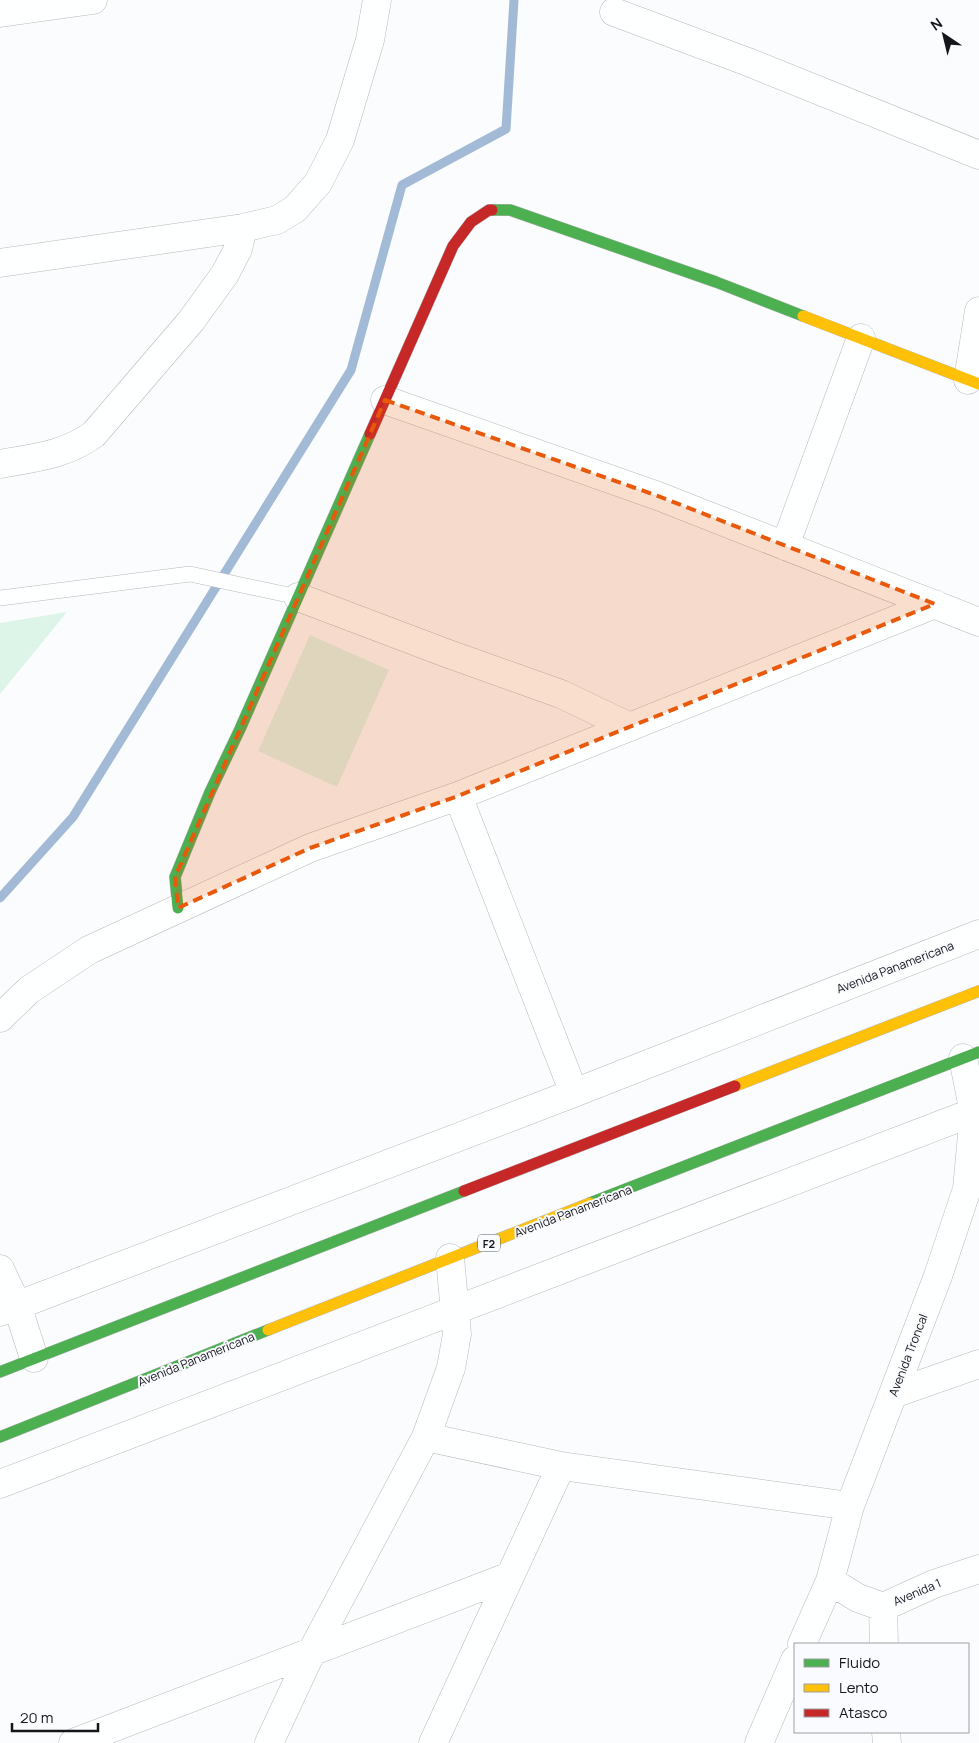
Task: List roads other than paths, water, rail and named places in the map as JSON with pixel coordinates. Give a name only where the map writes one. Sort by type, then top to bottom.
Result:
[{"type":"main road","points":[[178,908],[175,877],[210,792],[240,729],[453,246],[471,222],[489,210],[510,210],[716,282],[974,382]]},
{"type":"main road","points":[[0,1372],[979,991]]},
{"type":"main road","name":"Avenida Panamericana","points":[[0,1437],[450,1258],[971,1055]]},
{"type":"street","points":[[0,13],[49,3],[93,0]]},
{"type":"street","points":[[0,263],[243,228],[277,220],[295,209],[318,183],[340,140],[370,40],[377,0]]},
{"type":"street","points":[[614,12],[748,62],[979,156]]},
{"type":"street","points":[[0,464],[67,450],[81,444],[94,434],[191,321],[225,274],[238,249],[243,228]]},
{"type":"street","points":[[974,382],[979,312]]},
{"type":"street","points":[[785,546],[861,338]]},
{"type":"street","points":[[385,400],[658,496],[979,622]]},
{"type":"street","points":[[298,597],[446,654],[561,694],[630,727]]},
{"type":"street","points":[[0,1018],[29,990],[89,950],[310,848],[458,796],[935,604]]},
{"type":"street","points":[[458,796],[574,1092]]},
{"type":"street","name":"Avenida Panamericana","points":[[8,1309],[979,934]]},
{"type":"street","name":"Avenida Troncal","points":[[802,1643],[830,1581],[850,1506],[938,1276],[967,1189],[976,1111],[971,1055]]},
{"type":"street","points":[[0,1484],[976,1111]]},
{"type":"street","points":[[269,1743],[311,1653],[426,1437],[451,1368],[457,1334],[450,1258]]},
{"type":"street","points":[[0,1269],[8,1309],[34,1358]]},
{"type":"street","points":[[894,1394],[979,1364]]},
{"type":"street","points":[[426,1437],[561,1466],[850,1506]]},
{"type":"street","points":[[432,1743],[561,1466]]},
{"type":"street","name":"Avenida 1","points":[[830,1581],[858,1598],[883,1607],[934,1584],[979,1569]]},
{"type":"street","points":[[73,1743],[510,1576]]},
{"type":"street","points":[[883,1607],[884,1643]]},
{"type":"street","points":[[759,1743],[794,1662]]},
{"type":"lane","points":[[0,598],[190,574],[298,597]]},
{"type":"waterway","points":[[0,898],[73,817],[351,370],[402,185],[506,129],[514,0]]}]
